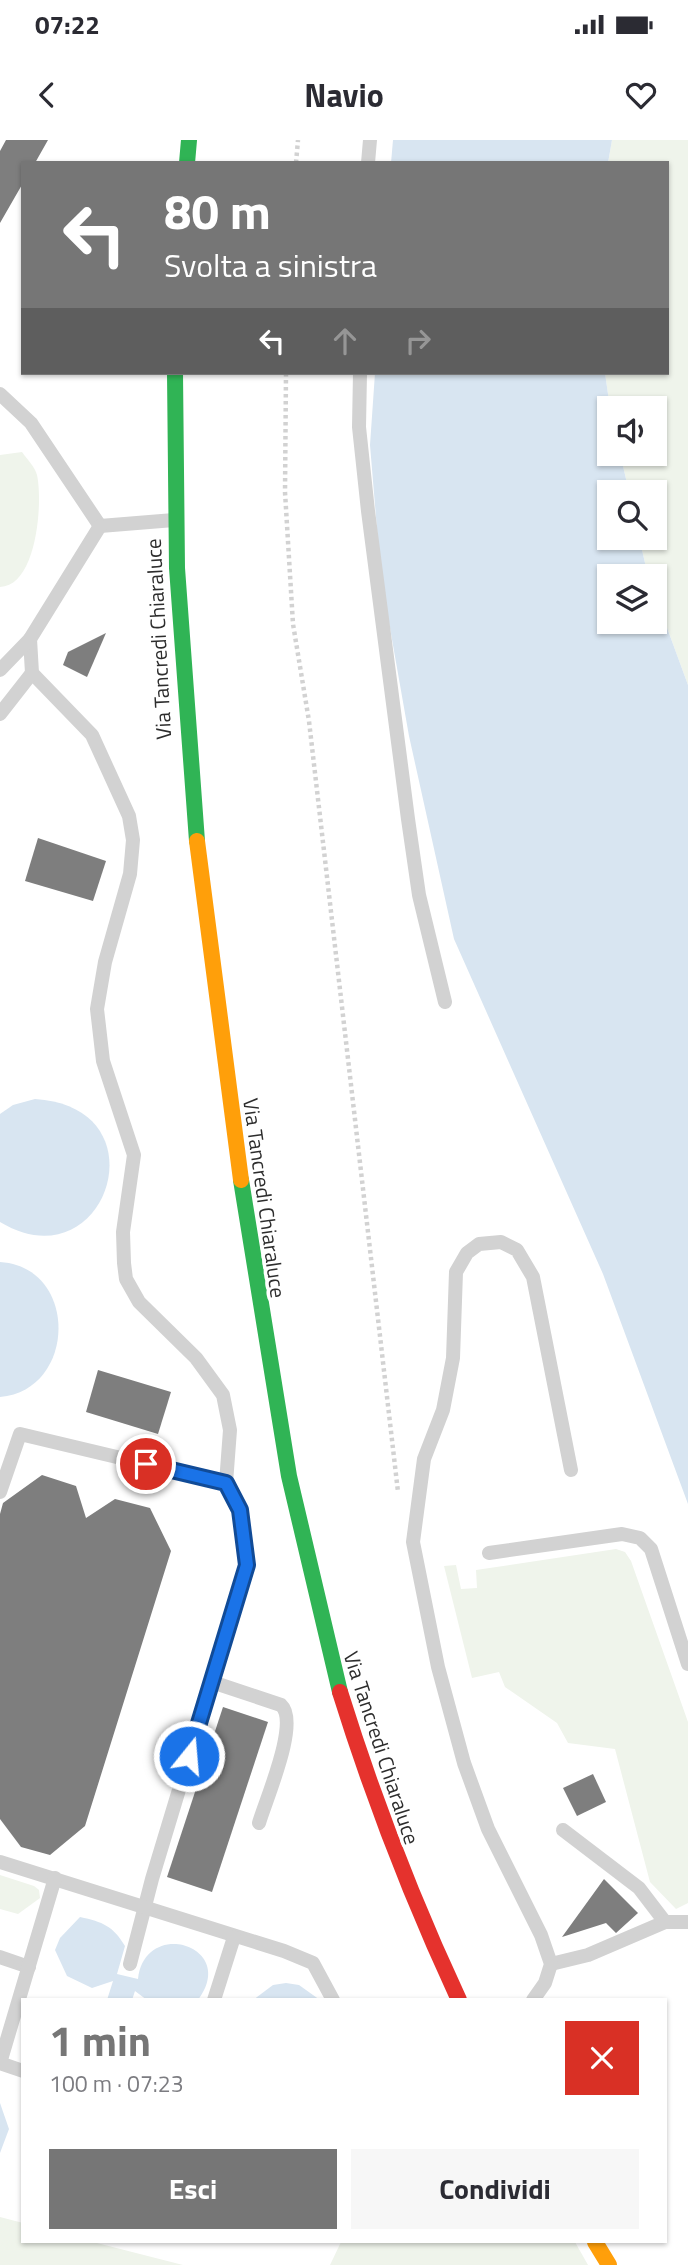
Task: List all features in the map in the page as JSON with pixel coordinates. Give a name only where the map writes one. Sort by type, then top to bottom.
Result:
[{"type":"street","points":[[187,161],[189,140]]},
{"type":"street","name":"Via Tancredi Chiaraluce","points":[[175,375],[174,520],[180,665],[193,824],[254,1278],[285,1467],[313,1601],[353,1740],[402,1877],[458,1998]]},
{"type":"street","points":[[596,2243],[609,2265]]},
{"type":"lane","points":[[368,161],[370,140]]},
{"type":"lane","points":[[360,375],[359,427],[368,511],[408,819],[419,895],[445,1002]]},
{"type":"lane","points":[[0,394],[30,423],[100,527]]},
{"type":"lane","points":[[100,527],[174,520]]},
{"type":"lane","points":[[0,670],[30,639],[100,527]]},
{"type":"lane","points":[[30,639],[32,673],[92,734],[129,816],[133,840],[130,874],[105,962],[97,1009],[103,1060],[134,1155],[123,1232],[126,1279],[139,1302],[196,1358],[223,1395],[230,1430],[226,1483],[240,1510],[247,1565],[144,1907],[130,1964]]},
{"type":"lane","points":[[0,714],[32,673]]},
{"type":"lane","points":[[534,1998],[545,1983],[551,1964],[541,1935],[488,1829],[464,1763],[438,1667],[413,1542],[424,1459],[443,1410],[453,1358],[456,1272],[467,1253],[479,1244],[501,1242],[517,1250],[533,1277],[571,1470]]},
{"type":"lane","points":[[0,1492],[20,1434],[226,1483]]},
{"type":"lane","points":[[489,1553],[622,1534],[640,1538],[651,1549],[688,1664]]},
{"type":"lane","points":[[212,1682],[281,1705],[287,1711],[285,1742],[259,1824]]},
{"type":"lane","points":[[563,1830],[639,1888],[665,1922]]},
{"type":"lane","points":[[0,1862],[313,1963],[332,1998]]},
{"type":"lane","points":[[21,2070],[0,2063],[55,1878]]},
{"type":"lane","points":[[551,1964],[588,1955],[665,1922],[688,1922]]},
{"type":"lane","points":[[215,1998],[234,1937]]},
{"type":"lane","points":[[0,1957],[29,1967]]},
{"type":"path","points":[[296,161],[298,140]]},
{"type":"path","points":[[286,375],[285,492],[293,624],[309,721],[399,1500]]},
{"type":"shaded area","points":[[393,140],[612,140],[608,161],[391,161]]},
{"type":"shaded area","points":[[612,140],[688,140],[688,685],[667,628],[667,564],[645,564],[642,550],[667,550],[667,480],[626,480],[623,466],[667,466],[667,396],[608,396],[605,375],[669,375],[669,161],[608,161]]},
{"type":"shaded area","points":[[375,375],[605,375],[608,396],[597,396],[597,466],[623,466],[626,480],[597,480],[597,550],[642,550],[645,564],[597,564],[597,634],[667,634],[667,628],[688,685],[688,1504],[603,1274],[454,939],[409,736],[381,577],[370,445]]},
{"type":"shaded area","points":[[22,452],[33,466],[39,488],[35,541],[22,573],[12,583],[0,587],[0,455]]},
{"type":"shaded area","points":[[35,1099],[75,1109],[100,1131],[109,1158],[106,1188],[92,1213],[68,1231],[37,1235],[0,1222],[0,1114],[13,1105]]},
{"type":"shaded area","points":[[0,1262],[26,1269],[44,1284],[55,1305],[58,1329],[55,1353],[44,1374],[25,1389],[0,1397]]},
{"type":"shaded area","points":[[616,1549],[625,1552],[631,1561],[688,1722],[688,1903],[676,1909],[650,1882],[615,1749],[568,1743],[557,1723],[505,1687],[499,1672],[472,1678],[444,1566],[456,1565],[461,1589],[477,1588],[476,1570]]},
{"type":"shaded area","points":[[0,1875],[34,1886],[39,1890],[40,1898],[18,1914],[0,1909]]},
{"type":"shaded area","points":[[80,1917],[107,1926],[125,1946],[117,1974],[138,1979],[144,1960],[156,1949],[171,1944],[186,1946],[199,1953],[207,1965],[207,1981],[199,1998],[144,1998],[135,1991],[133,1998],[108,1998],[113,1981],[92,1988],[67,1976],[55,1950],[60,1938]]},
{"type":"shaded area","points":[[273,1985],[299,1985],[317,1998],[256,1998]]},
{"type":"shaded area","points":[[0,2103],[9,2129],[0,2153]]},
{"type":"shaded area","points":[[0,2217],[21,2222],[21,2243],[97,2243],[183,2265],[0,2265]]},
{"type":"shaded area","points":[[341,2243],[576,2243],[588,2265],[330,2265]]},
{"type":"building","points":[[6,140],[48,140],[36,161],[21,161],[21,186],[0,223],[0,151]]},
{"type":"building","points":[[106,633],[87,677],[63,665],[68,652]]},
{"type":"building","points":[[38,838],[106,861],[93,901],[25,881]]},
{"type":"building","points":[[98,1370],[171,1392],[158,1434],[86,1412]]},
{"type":"building","points":[[42,1475],[76,1486],[86,1518],[115,1499],[150,1508],[171,1551],[85,1826],[50,1855],[21,1847],[0,1819],[0,1514],[3,1503]]},
{"type":"building","points":[[223,1707],[268,1722],[212,1892],[167,1877]]},
{"type":"building","points":[[593,1774],[606,1802],[577,1816],[563,1788]]},
{"type":"building","points":[[604,1879],[638,1913],[616,1933],[606,1923],[562,1937]]},
{"type":"traffic: fast","points":[[187,161],[189,140]]},
{"type":"traffic: fast","points":[[175,375],[177,568],[197,841]]},
{"type":"traffic: fast","points":[[241,1180],[289,1476],[340,1692]]},
{"type":"traffic: slow","points":[[197,841],[241,1180]]},
{"type":"traffic: slow","points":[[596,2243],[609,2265]]},
{"type":"traffic: jam","points":[[340,1692],[394,1848],[458,1998]]},
{"type":"route","points":[[146,1464],[226,1483],[240,1510],[244,1531],[247,1565],[189,1756]]}]
